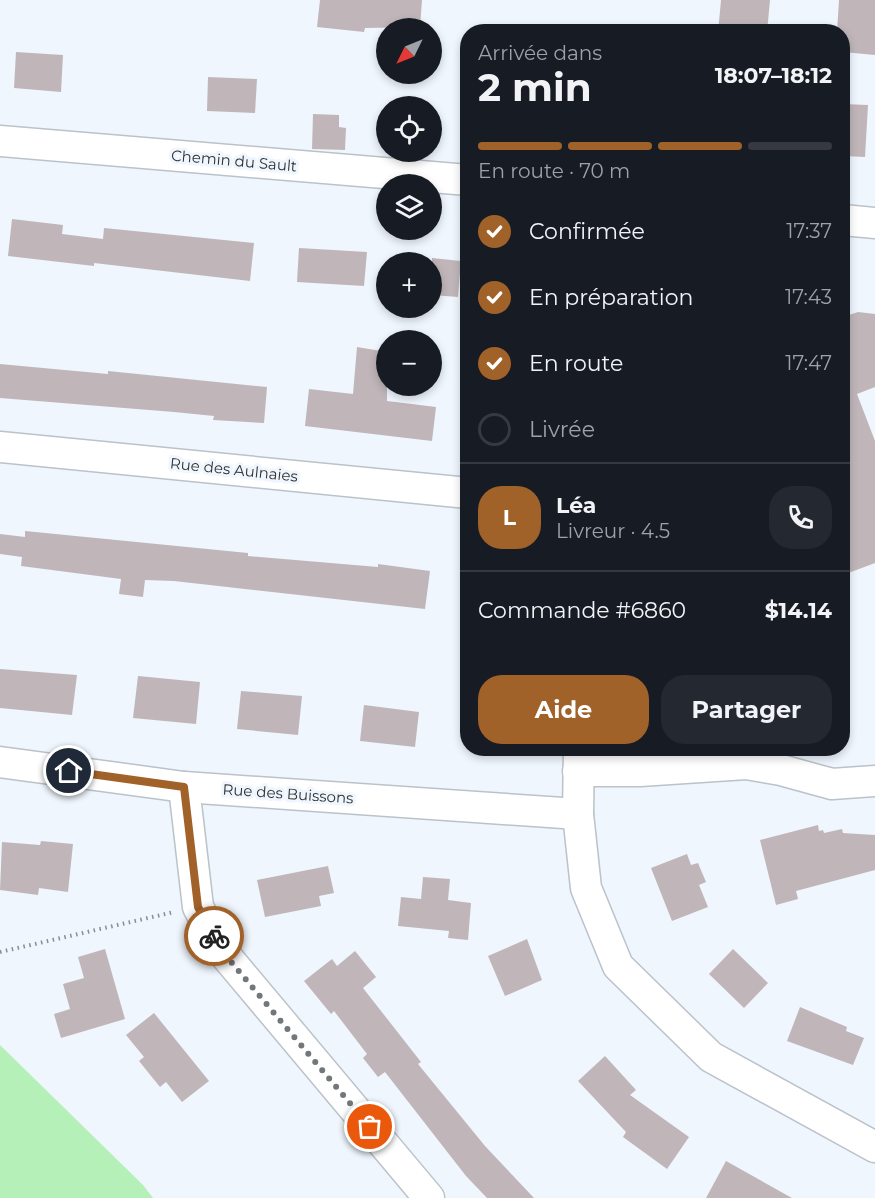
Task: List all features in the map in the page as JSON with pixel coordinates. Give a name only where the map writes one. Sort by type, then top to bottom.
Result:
[{"type":"street","name":"Chemin du Sault","points":[[0,141],[460,179]]},
{"type":"street","points":[[850,220],[875,223]]},
{"type":"street","name":"Rue des Aulnaies","points":[[0,447],[460,492]]},
{"type":"street","points":[[875,781],[832,784],[781,770],[746,764],[640,771],[579,760],[578,814],[585,888],[618,966],[711,1057],[875,1147]]},
{"type":"street","name":"Rue des Buissons","points":[[0,762],[184,787],[578,814]]},
{"type":"street","points":[[184,787],[198,907],[221,950],[429,1198]]},
{"type":"path","points":[[0,952],[198,907]]},
{"type":"green space","points":[[0,1045],[143,1185],[153,1198],[0,1198]]},
{"type":"building","points":[[320,0],[422,0],[421,18],[376,18],[376,28],[365,28],[364,32],[317,27]]},
{"type":"building","points":[[721,0],[770,0],[768,24],[719,24]]},
{"type":"building","points":[[839,0],[875,0],[875,55],[850,53],[850,24],[838,24]]},
{"type":"building","points":[[16,52],[63,55],[61,92],[14,88]]},
{"type":"building","points":[[208,77],[257,79],[255,113],[207,111]]},
{"type":"building","points":[[850,104],[868,105],[865,157],[850,156]]},
{"type":"building","points":[[313,114],[339,115],[339,127],[346,128],[345,150],[312,149]]},
{"type":"building","points":[[12,219],[63,225],[62,234],[103,239],[104,228],[254,243],[250,281],[94,263],[94,266],[8,256]]},
{"type":"building","points":[[299,248],[367,252],[364,286],[297,282]]},
{"type":"building","points":[[442,259],[460,261],[458,297],[442,296]]},
{"type":"building","points":[[858,312],[875,314],[875,387],[857,394],[875,441],[875,563],[850,572],[850,315]]},
{"type":"building","points":[[357,347],[376,350],[376,396],[387,396],[387,401],[436,407],[432,441],[305,426],[309,389],[353,394]]},
{"type":"building","points":[[0,364],[108,374],[108,371],[267,387],[264,423],[213,420],[214,416],[174,412],[0,398]]},
{"type":"building","points":[[25,531],[248,553],[248,556],[378,567],[378,564],[430,571],[425,609],[174,581],[145,580],[143,597],[119,594],[121,579],[21,566],[22,557],[0,554],[0,534],[25,537]]},
{"type":"building","points":[[0,669],[77,675],[72,715],[0,708]]},
{"type":"building","points":[[138,676],[200,682],[196,724],[133,718]]},
{"type":"building","points":[[241,691],[302,696],[298,735],[237,729]]},
{"type":"building","points":[[364,705],[419,712],[415,747],[360,741]]},
{"type":"building","points":[[818,825],[819,831],[823,830],[824,833],[842,829],[843,833],[875,835],[875,870],[796,891],[798,899],[776,905],[760,840]]},
{"type":"building","points":[[41,841],[73,844],[68,892],[39,888],[38,895],[0,890],[2,842],[40,845]]},
{"type":"building","points":[[687,854],[691,865],[698,863],[706,882],[699,885],[708,907],[672,921],[651,868]]},
{"type":"building","points":[[328,866],[334,893],[319,896],[321,906],[265,917],[257,880]]},
{"type":"building","points":[[423,877],[450,879],[448,900],[471,903],[468,940],[448,938],[449,931],[398,926],[401,897],[421,899]]},
{"type":"building","points":[[527,939],[542,980],[505,996],[488,956]]},
{"type":"building","points":[[105,949],[125,1019],[61,1038],[54,1014],[70,1009],[63,984],[84,978],[78,957]]},
{"type":"building","points":[[733,949],[768,983],[744,1008],[709,974]]},
{"type":"building","points":[[355,951],[376,977],[363,988],[421,1062],[418,1064],[485,1146],[534,1198],[487,1198],[466,1176],[385,1072],[378,1077],[363,1058],[367,1054],[334,1011],[331,1014],[304,981],[332,959],[337,966]]},
{"type":"building","points":[[800,1007],[847,1027],[846,1031],[864,1038],[853,1065],[787,1041]]},
{"type":"building","points":[[154,1013],[209,1081],[182,1102],[166,1082],[160,1087],[139,1061],[144,1057],[126,1035]]},
{"type":"building","points":[[605,1056],[636,1090],[630,1095],[689,1137],[667,1169],[623,1137],[626,1132],[578,1081]]},
{"type":"building","points":[[726,1161],[792,1198],[706,1198]]},
{"type":"way so far","points":[[214,936],[221,950],[370,1127]]},
{"type":"route","points":[[69,771],[184,787],[198,907],[214,936]]}]
